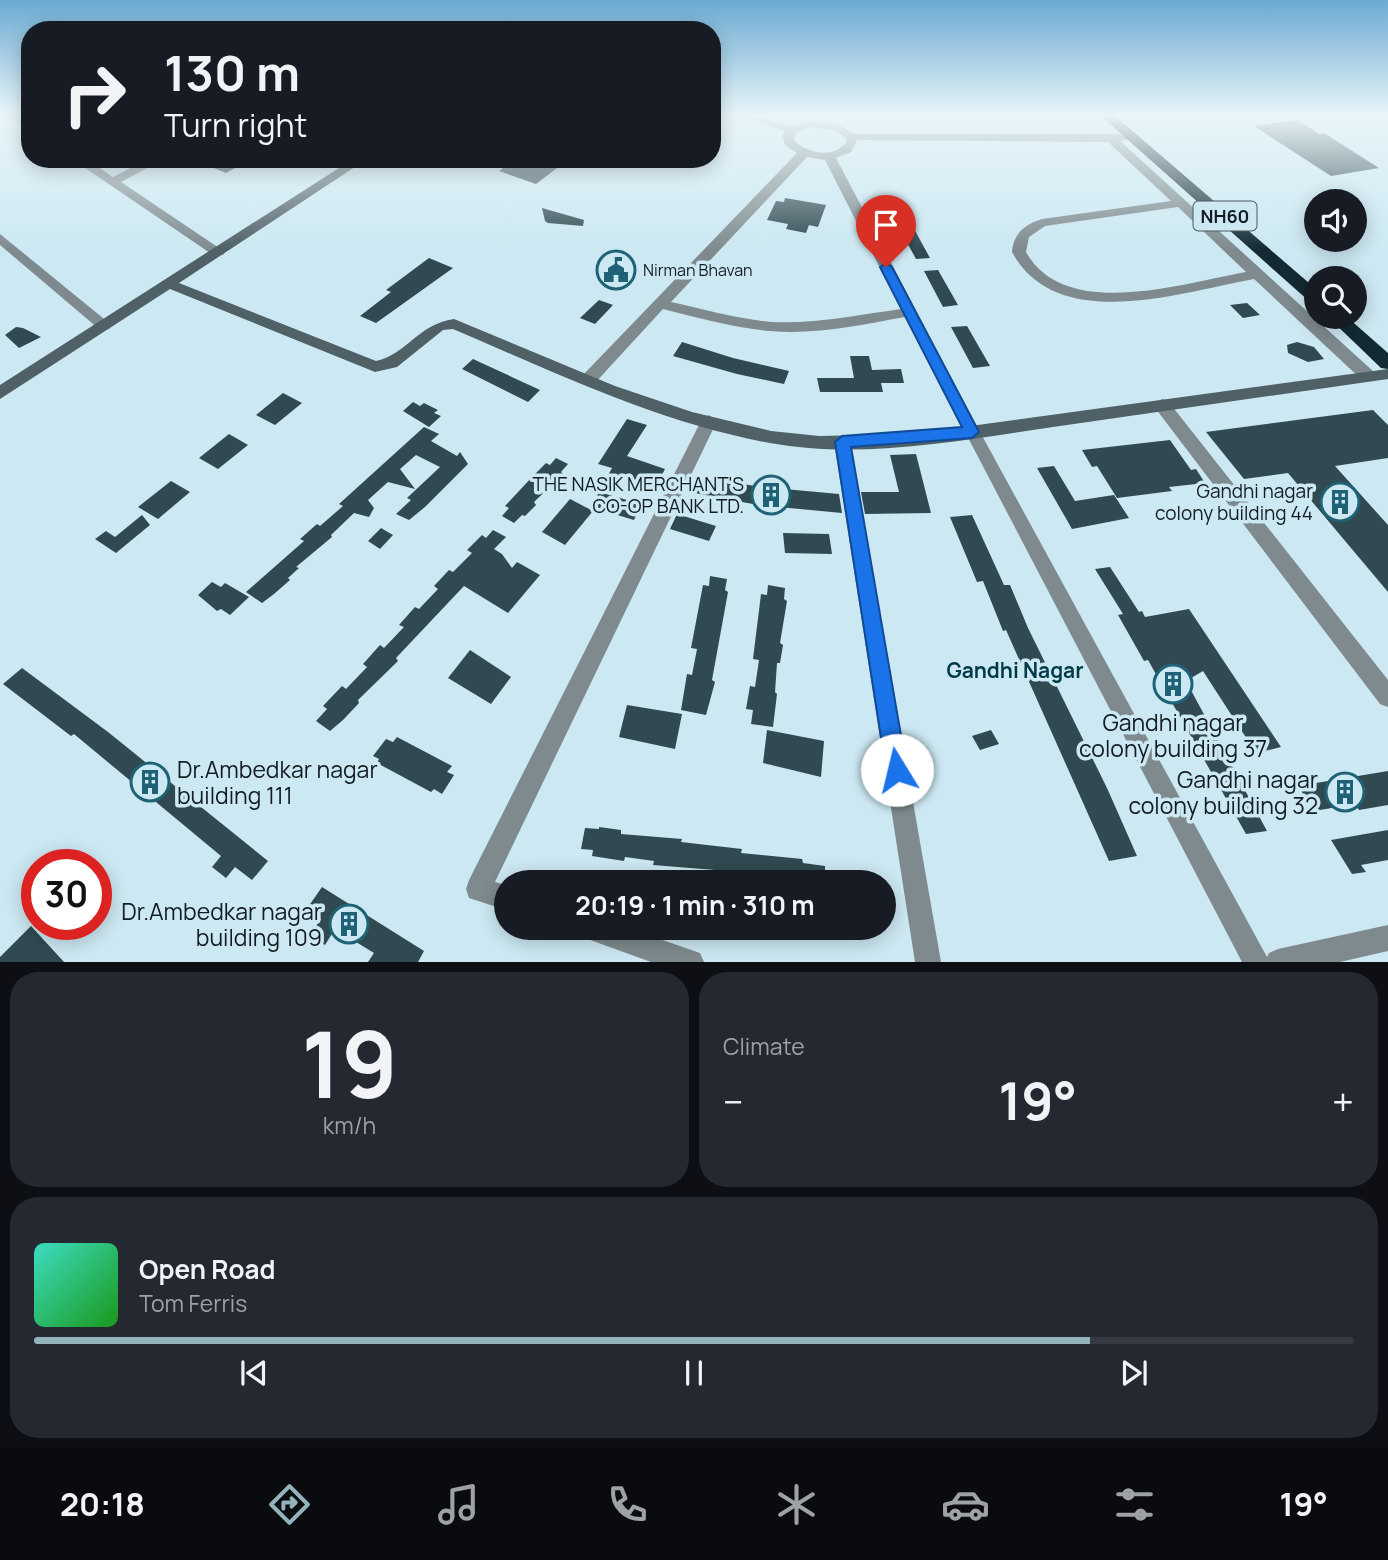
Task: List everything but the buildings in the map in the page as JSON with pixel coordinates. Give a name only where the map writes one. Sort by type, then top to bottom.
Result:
[{"type":"highway","name":"NH60","points":[[1160,160],[1304,287]]},
{"type":"highway","name":"NH60","points":[[1172,160],[1304,273]]},
{"type":"highway","points":[[1350,329],[1388,363]]},
{"type":"highway","points":[[1367,329],[1388,348]]},
{"type":"street","points":[[588,380],[797,160]]},
{"type":"street","points":[[831,160],[972,432],[1256,961]]},
{"type":"street","points":[[1134,160],[1368,376]]},
{"type":"street","points":[[91,168],[218,252]]},
{"type":"street","points":[[111,182],[140,168]]},
{"type":"street","points":[[0,393],[347,168]]},
{"type":"street","points":[[1181,203],[1042,223],[1027,230],[1021,237],[1019,252],[1031,272],[1043,281],[1076,295],[1101,299],[1121,298],[1257,274]]},
{"type":"street","points":[[0,238],[104,326]]},
{"type":"street","points":[[169,284],[375,367],[392,363],[439,326],[454,324],[634,399],[772,437],[842,442],[972,432],[1388,373]]},
{"type":"street","points":[[660,304],[747,324],[786,327],[822,326],[909,312]]},
{"type":"street","points":[[1162,405],[1388,697]]},
{"type":"street","points":[[494,894],[478,889],[709,421]]},
{"type":"street","points":[[842,442],[928,961]]},
{"type":"street","points":[[1278,961],[1388,938]]},
{"type":"street","points":[[627,940],[691,961]]},
{"type":"place","name":"Nirman Bhavan","points":[[616,270]]},
{"type":"place","name":"THE NASIK MERCHANT'S CO-OP BANK LTD.","points":[[771,495]]},
{"type":"place","name":"Gandhi nagar colony building 44","points":[[1340,502]]},
{"type":"place","name":"Gandhi nagar colony building 37","points":[[1173,684]]},
{"type":"place","name":"Dr.Ambedkar nagar building 111","points":[[150,782]]},
{"type":"place","name":"Gandhi nagar colony building 32","points":[[1345,792]]},
{"type":"place","name":"Dr.Ambedkar nagar building 109","points":[[349,924]]},
{"type":"district","name":"Gandhi Nagar","points":[[1015,670]]},
{"type":"route","points":[[886,267],[972,432],[897,440],[842,442],[897,770]]}]
